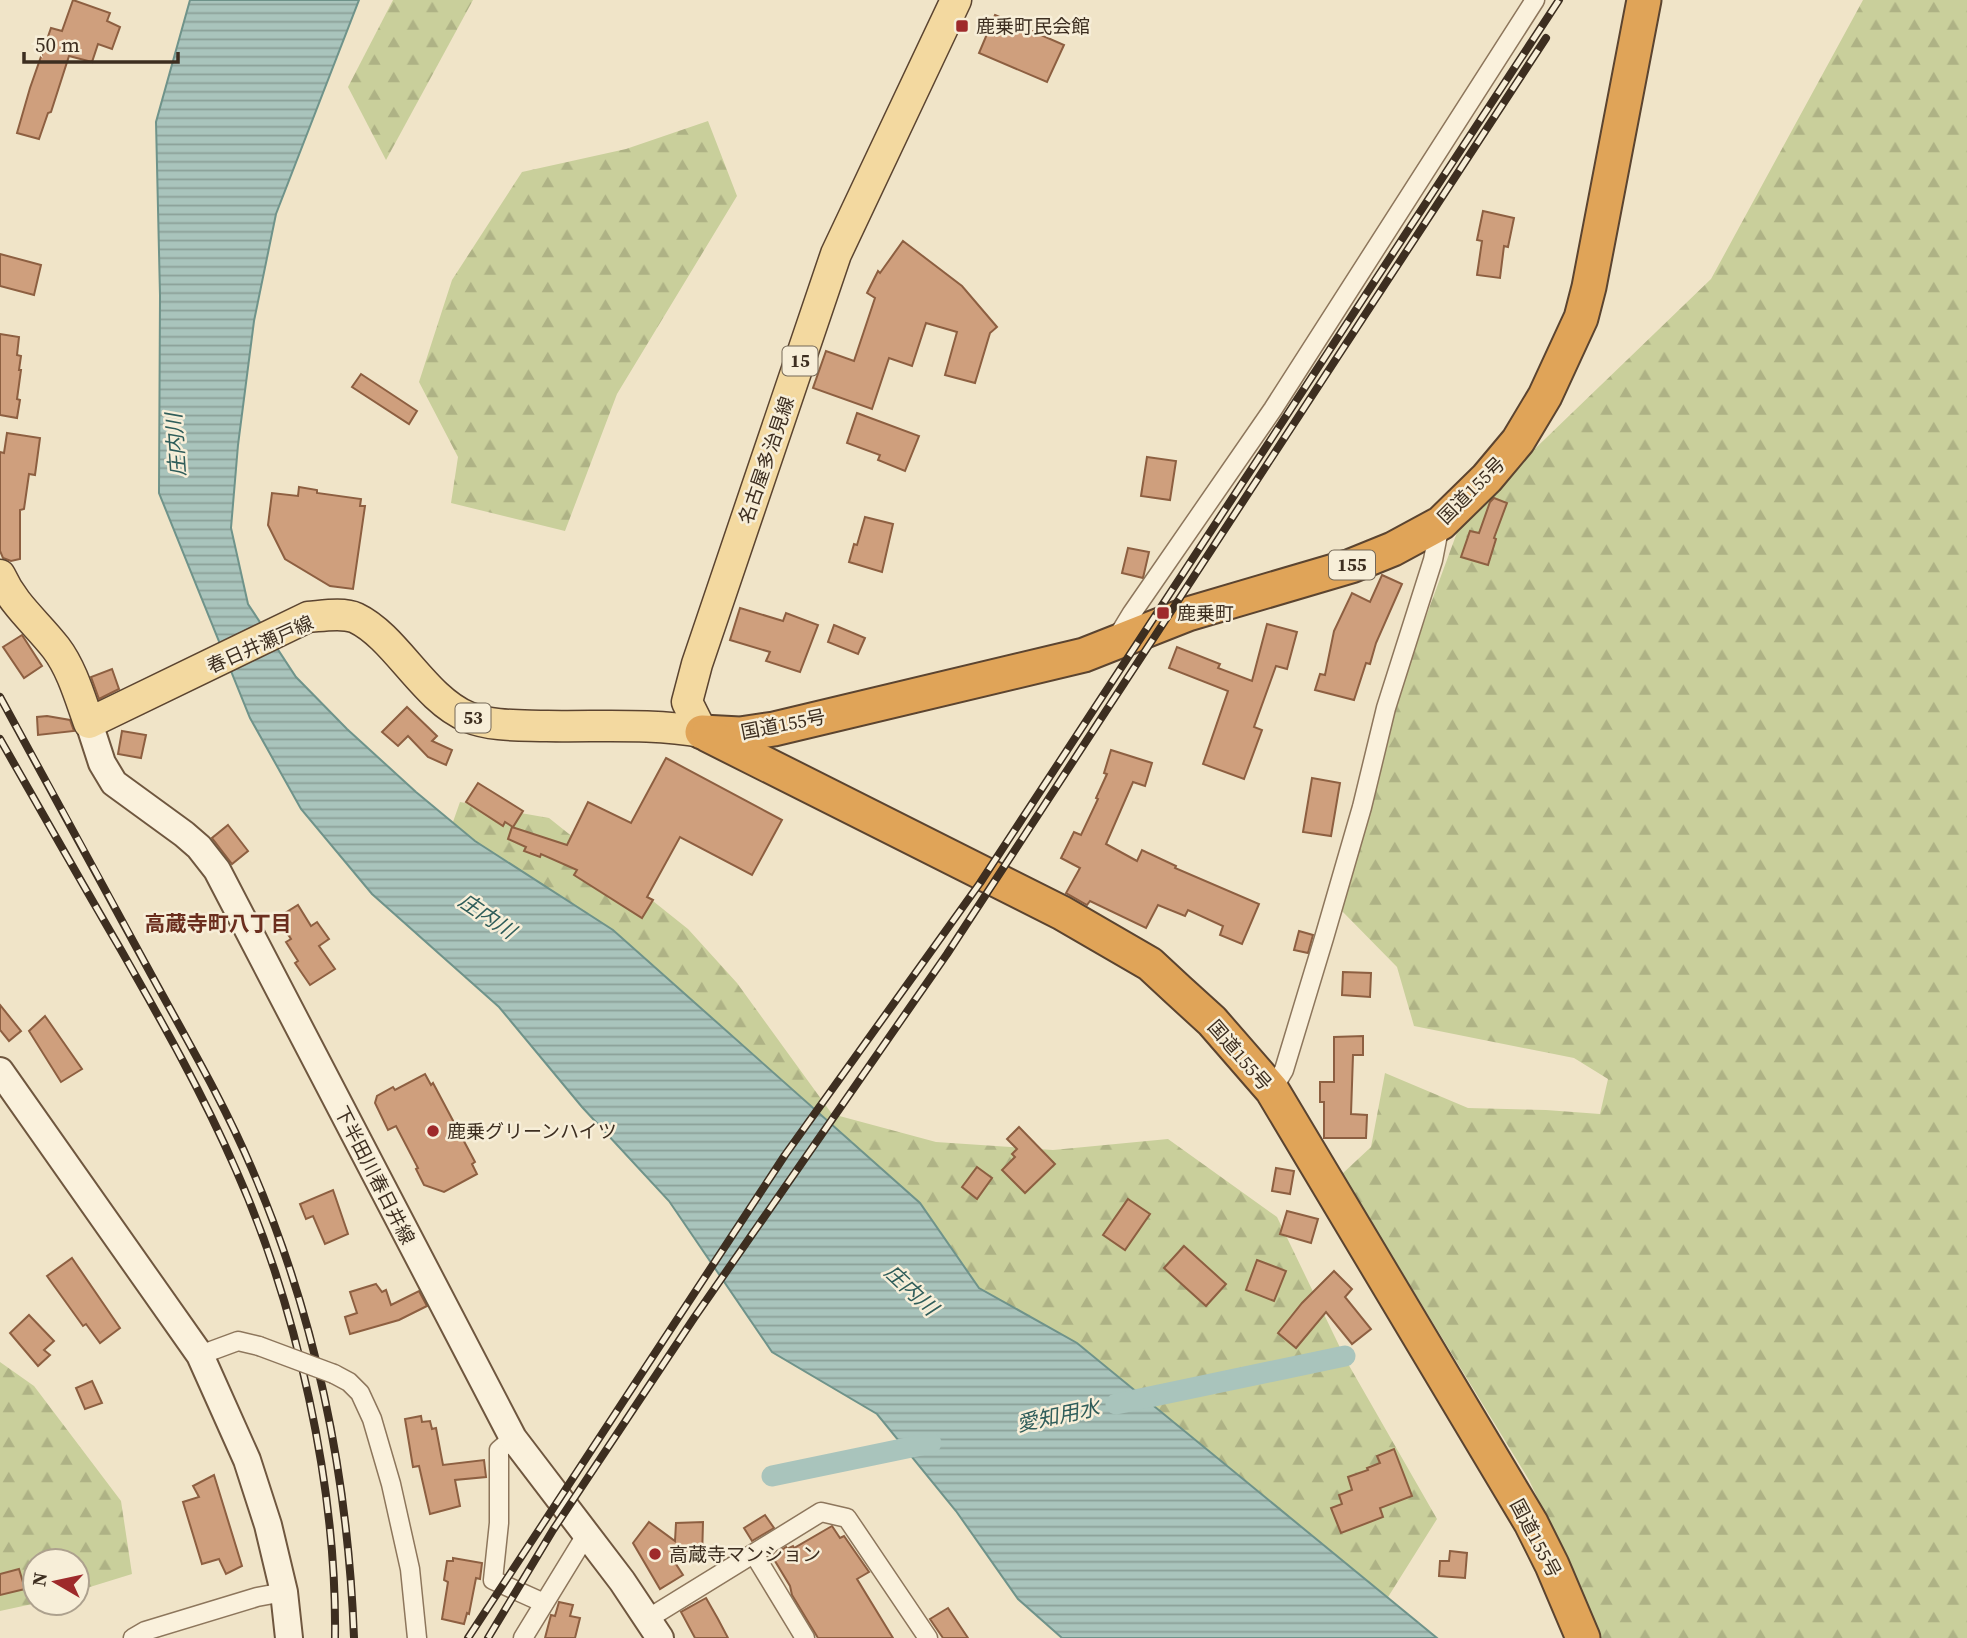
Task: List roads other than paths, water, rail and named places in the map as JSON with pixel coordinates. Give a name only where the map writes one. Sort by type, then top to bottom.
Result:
[{"type":"highway","name":"国道155号","points":[[702,732],[740,734],[774,729],[1084,655],[1188,614],[1351,566],[1394,549],[1441,523],[1487,478],[1518,441],[1545,396],[1581,318],[1644,0]]},
{"type":"highway","name":"国道155号","points":[[702,732],[1062,913],[1150,964],[1212,1021],[1272,1090],[1531,1523],[1583,1638]]},
{"type":"main road","name":"名古屋多治見線","points":[[702,732],[687,702],[696,664],[836,254],[956,0]]},
{"type":"main road","points":[[0,575],[8,594],[57,649],[75,684],[89,723]]},
{"type":"main road","name":"春日井瀬戸線","points":[[89,723],[284,631],[308,617],[331,615],[354,617],[373,630],[438,696],[467,717],[500,725],[673,727],[702,732]]},
{"type":"main road","name":"下半田川春日井線","points":[[89,723],[102,763],[114,783],[184,834],[199,847],[217,870],[513,1438],[655,1628]]},
{"type":"main road","points":[[0,1071],[200,1355],[247,1460],[268,1525],[284,1592],[289,1638]]},
{"type":"street","points":[[1113,643],[1273,409],[1535,0]]},
{"type":"street","points":[[1272,1090],[1284,1070],[1324,938],[1362,807],[1385,708],[1433,560],[1441,523]]},
{"type":"street","points":[[200,1355],[238,1341],[334,1374],[349,1382],[360,1393],[372,1419],[391,1483],[410,1569],[417,1638]]},
{"type":"street","points":[[513,1438],[499,1450],[499,1523],[493,1580],[544,1603]]},
{"type":"street","points":[[655,1628],[754,1554],[821,1512],[846,1518],[928,1638]]},
{"type":"street","points":[[523,1638],[586,1535]]},
{"type":"street","points":[[754,1554],[805,1638]]},
{"type":"street","points":[[133,1638],[257,1597],[284,1592]]},
{"type":"water","name":"庄内川","points":[[190,0],[359,0],[276,214],[254,321],[238,445],[231,528],[248,604],[296,677],[347,729],[475,841],[613,930],[920,1203],[979,1288],[1077,1343],[1437,1638],[1062,1638],[1018,1599],[956,1511],[877,1414],[772,1352],[669,1201],[582,1107],[499,1007],[372,894],[301,809],[250,718],[159,493],[160,295],[156,122]]},
{"type":"waterway","name":"愛知用水","points":[[1116,1404],[1345,1356]]},
{"type":"waterway","name":"愛知用水","points":[[772,1476],[931,1443]]},
{"type":"railway","points":[[468,1638],[785,1155],[980,883],[1559,0]]},
{"type":"railway","points":[[488,1638],[553,1530],[694,1318],[947,954],[1546,38]]},
{"type":"railway","points":[[0,697],[217,1096],[241,1144],[275,1225],[311,1340],[325,1399],[345,1517],[354,1638]]},
{"type":"railway","points":[[0,739],[182,1058],[236,1170],[258,1223],[295,1338],[321,1460],[334,1580],[335,1638]]},
{"type":"place","name":"鹿乗町民会館","points":[[962,26]]},
{"type":"place","name":"鹿乗町","points":[[1163,613]]},
{"type":"place","name":"鹿乗グリーンハイツ","points":[[433,1131]]},
{"type":"place","name":"高蔵寺マンション","points":[[655,1554]]},
{"type":"district","name":"高蔵寺町八丁目","points":[[218,924]]}]
